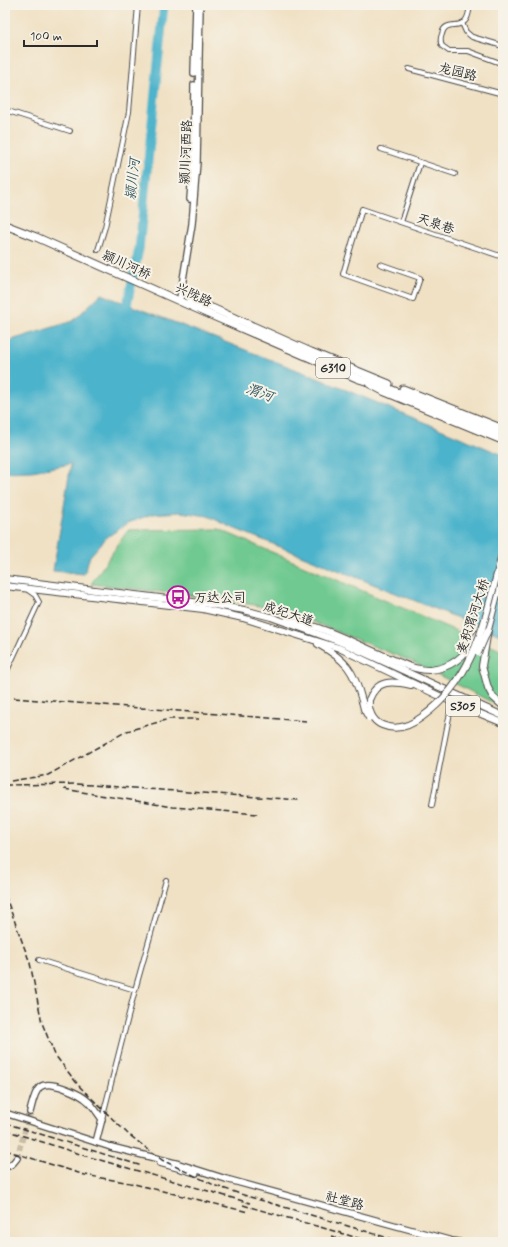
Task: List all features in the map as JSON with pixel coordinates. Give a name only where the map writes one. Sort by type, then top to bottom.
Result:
[{"type":"highway","name":"颍川河桥","points":[[5,225],[36,237],[165,294]]},
{"type":"highway","name":"兴陇路","points":[[165,294],[212,308],[311,352],[503,429]]},
{"type":"highway","name":"兴陇路","points":[[165,294],[359,379],[385,387],[503,436]]},
{"type":"main road","name":"颍川河西路","points":[[178,298],[189,222],[193,162],[196,5]]},
{"type":"main road","name":"颍川河西路","points":[[178,298],[192,224],[196,169],[200,5]]},
{"type":"main road","points":[[359,379],[384,392],[503,441]]},
{"type":"main road","name":"麦积渭河大桥","points":[[485,629],[503,551]]},
{"type":"main road","name":"麦积渭河大桥","points":[[307,637],[335,654],[346,664],[353,674],[366,701],[368,717],[374,724],[386,731],[399,731],[414,726],[436,711],[458,686],[476,656],[503,571]]},
{"type":"main road","name":"成纪大道","points":[[5,579],[209,604],[244,610],[343,643],[503,716]]},
{"type":"main road","name":"成纪大道","points":[[5,586],[222,613],[307,637],[339,648],[452,702],[503,723]]},
{"type":"main road","points":[[271,618],[299,622],[340,637],[409,666],[429,670],[448,666],[463,655],[485,629]]},
{"type":"main road","points":[[485,629],[482,666],[484,677],[493,697],[503,706]]},
{"type":"main road","points":[[366,701],[376,688],[390,682],[424,688]]},
{"type":"main road","points":[[30,1112],[36,1092],[39,1088],[48,1084],[74,1093],[88,1101],[102,1119],[96,1142]]},
{"type":"main road","name":"社堂路","points":[[5,1113],[180,1169],[206,1176],[226,1179],[445,1240],[459,1242]]},
{"type":"main road","points":[[5,1166],[14,1163],[17,1158]]},
{"type":"street","points":[[98,250],[105,227],[129,112],[138,5]]},
{"type":"street","points":[[470,5],[467,19],[462,23],[450,25],[444,28],[440,40],[443,48],[449,51],[468,51],[503,64]]},
{"type":"street","points":[[462,23],[466,32],[472,37],[503,46]]},
{"type":"street","name":"龙园路","points":[[409,69],[503,94]]},
{"type":"street","points":[[5,110],[70,131]]},
{"type":"street","points":[[381,149],[455,174]]},
{"type":"street","points":[[401,222],[420,162]]},
{"type":"street","name":"天泉巷","points":[[380,264],[420,278],[413,299],[343,274],[362,209],[503,257]]},
{"type":"street","points":[[5,675],[39,602],[35,595],[26,588]]},
{"type":"street","points":[[432,805],[452,702]]},
{"type":"street","points":[[102,1119],[135,990],[166,880]]},
{"type":"street","points":[[40,960],[135,990]]},
{"type":"green space","points":[[218,529],[503,651],[503,708],[413,662],[285,611],[222,599],[91,584],[128,530]]},
{"type":"water","name":"渭河","points":[[101,294],[305,373],[503,455],[503,636],[233,528],[208,516],[180,512],[152,514],[128,523],[107,537],[90,556],[84,574],[53,571],[71,464],[32,471],[5,472],[5,342],[73,321]]},
{"type":"waterway","name":"颍川河","points":[[125,314],[139,249],[164,5]]},
{"type":"tunnel","points":[[17,1158],[30,1112]]},
{"type":"railway","points":[[14,698],[306,721]]},
{"type":"railway","points":[[11,781],[48,775],[127,731],[169,719],[199,719]]},
{"type":"railway","points":[[5,785],[77,784],[300,800]]},
{"type":"railway","points":[[64,789],[172,807],[258,814]]},
{"type":"railway","points":[[5,895],[30,963],[42,1023],[55,1055],[79,1086],[127,1133],[162,1160],[216,1186],[402,1242]]},
{"type":"railway","points":[[5,1123],[142,1166]]},
{"type":"railway","points":[[5,1130],[86,1156],[250,1203]]},
{"type":"railway","points":[[5,1150],[85,1175],[130,1183],[248,1212]]},
{"type":"railway","points":[[243,1205],[372,1242]]},
{"type":"railway","points":[[331,1236],[350,1242]]},
{"type":"place","name":"万达公司","points":[[178,597]]}]
